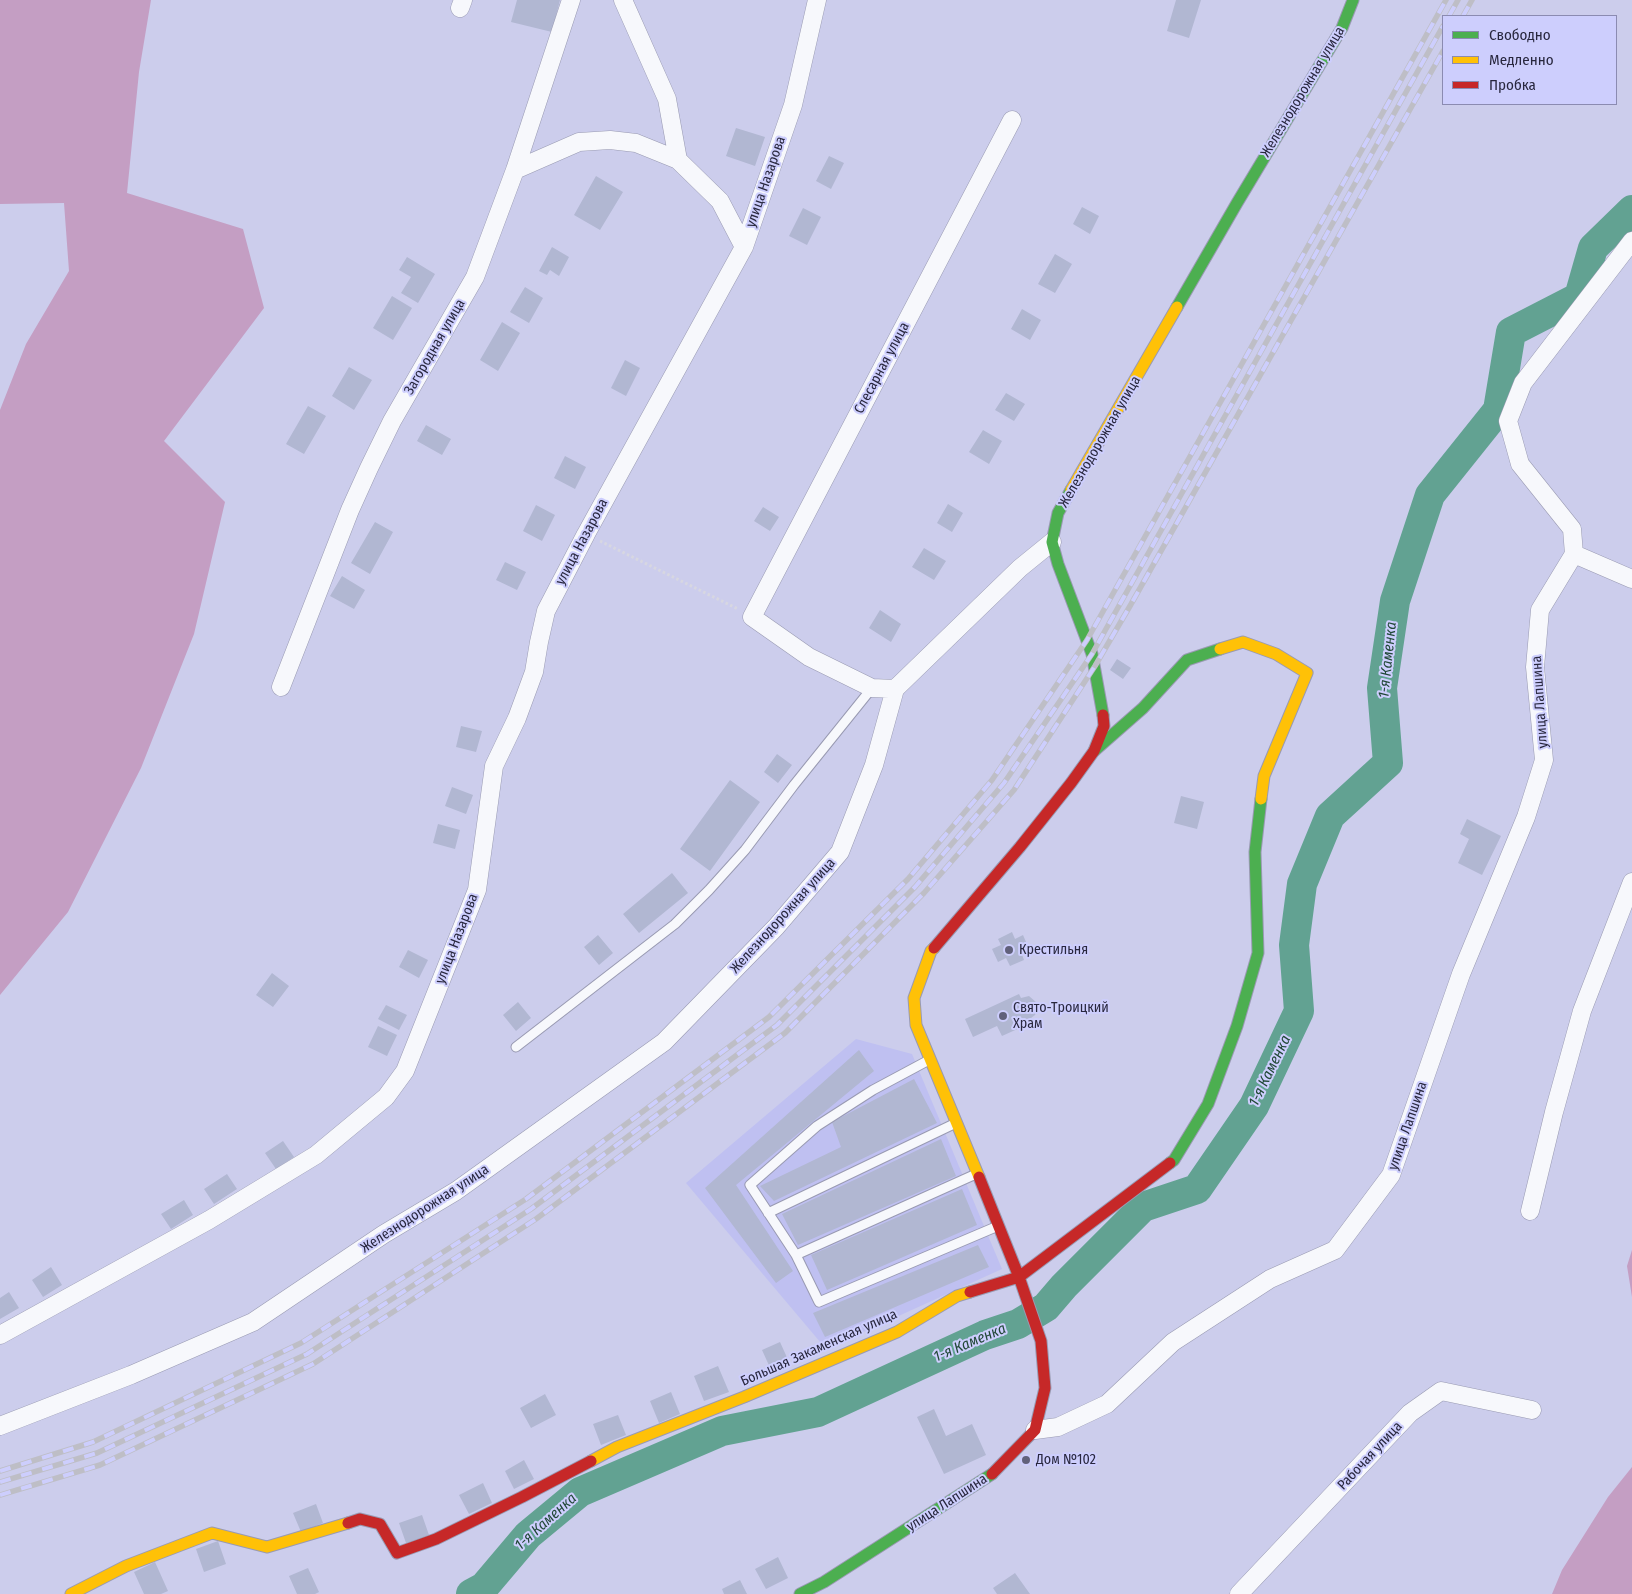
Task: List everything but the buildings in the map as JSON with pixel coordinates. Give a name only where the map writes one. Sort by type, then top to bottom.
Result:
[{"type":"street","name":"Загородная улица","points":[[280,687],[350,510],[369,468],[392,421],[475,277],[514,170],[571,0]]},
{"type":"street","points":[[623,0],[666,98],[678,160]]},
{"type":"street","name":"улица Назарова","points":[[0,1335],[209,1220],[316,1155],[386,1097],[405,1070],[477,890],[494,766],[517,718],[534,672],[538,642],[546,611],[586,534],[744,247],[793,105],[817,0]]},
{"type":"street","name":"Железнодорожная улица","points":[[1052,542],[1058,513],[1237,203],[1342,28],[1353,0]]},
{"type":"street","name":"Слесарная улица","points":[[752,616],[1012,120]]},
{"type":"street","points":[[514,170],[579,142],[610,140],[636,143],[678,160],[720,201],[744,247]]},
{"type":"street","points":[[1632,241],[1523,383],[1508,420],[1520,464],[1572,529],[1574,554],[1632,579]]},
{"type":"street","points":[[752,616],[809,657],[872,688],[895,689],[1020,568],[1052,542],[1058,564],[1092,654],[1103,708],[1104,726],[1094,751],[1020,847],[931,951],[914,998],[916,1025],[958,1122],[1019,1277],[1041,1342],[1046,1388],[1035,1430]]},
{"type":"street","name":"улица Лапшина","points":[[800,1594],[828,1588],[989,1476],[1035,1430],[1058,1427],[1107,1404],[1173,1342],[1270,1279],[1335,1250],[1391,1175],[1461,974],[1526,816],[1544,760],[1535,667],[1540,610],[1574,554]]},
{"type":"street","name":"Большая Закаменская улица","points":[[71,1594],[126,1566],[212,1533],[267,1547],[360,1519],[380,1524],[397,1553],[445,1535],[617,1447],[744,1397],[897,1332],[957,1296],[1019,1277],[1174,1160],[1208,1104],[1237,1026],[1258,953],[1255,852],[1264,776],[1307,673],[1276,654],[1243,642],[1187,660],[1144,708],[1094,751]]},
{"type":"street","name":"Железнодорожная улица","points":[[0,1426],[131,1375],[253,1322],[384,1234],[456,1191],[664,1042],[776,927],[840,852],[874,765],[895,689]]},
{"type":"street","points":[[1530,1211],[1554,1112],[1582,1011],[1632,882]]},
{"type":"street","name":"Рабочая улица","points":[[1239,1594],[1410,1413],[1441,1391],[1532,1410]]},
{"type":"lane","points":[[516,1047],[675,924],[709,890],[745,850],[794,784],[872,688]]},
{"type":"lane","points":[[931,1059],[873,1090],[817,1126],[750,1185],[796,1255],[819,1302],[998,1226]]},
{"type":"lane","points":[[768,1213],[958,1122]]},
{"type":"lane","points":[[796,1255],[978,1173]]},
{"type":"path","points":[[586,534],[752,616]]},
{"type":"shaded area","points":[[0,0],[151,0],[139,72],[127,193],[243,229],[264,308],[164,441],[225,502],[194,634],[141,768],[68,912],[0,995],[0,410],[26,344],[69,271],[64,203],[0,204]]},
{"type":"shaded area","points":[[856,1039],[912,1054],[1002,1269],[826,1349],[686,1183]]},
{"type":"shaded area","points":[[1632,1250],[1632,1297],[1627,1266]]},
{"type":"shaded area","points":[[1632,1467],[1632,1594],[1552,1594],[1562,1570],[1608,1497]]},
{"type":"waterway","name":"1-я Каменка","points":[[471,1594],[484,1587],[528,1535],[580,1492],[722,1431],[818,1412],[985,1335],[1018,1324],[1046,1307],[1064,1286],[1143,1207],[1197,1189],[1254,1106],[1299,1011],[1294,945],[1302,884],[1330,816],[1388,763],[1382,688],[1395,601],[1430,495],[1498,410],[1511,332],[1579,297],[1593,248],[1632,210]]},
{"type":"railway","points":[[0,1471],[93,1442],[301,1343],[526,1199],[769,1017],[908,879],[992,780],[1087,640],[1446,0]]},
{"type":"railway","points":[[1450,15],[1458,0]]},
{"type":"railway","points":[[1464,15],[1472,0]]},
{"type":"railway","points":[[0,1482],[97,1453],[307,1354],[531,1209],[777,1025],[915,887],[1004,783],[1092,654],[1442,28]]},
{"type":"railway","points":[[0,1495],[100,1465],[313,1364],[536,1219],[785,1033],[924,893],[1014,790],[1095,666],[1130,606],[1442,53]]},
{"type":"traffic: fast","points":[[1177,307],[1342,28],[1353,0]]},
{"type":"traffic: fast","points":[[1071,490],[1058,513],[1052,542],[1058,564],[1092,654],[1103,715]]},
{"type":"traffic: fast","points":[[1094,751],[1143,708],[1187,660],[1220,649]]},
{"type":"traffic: fast","points":[[1170,1163],[1174,1160],[1208,1104],[1237,1026],[1258,953],[1255,852],[1261,799]]},
{"type":"traffic: fast","points":[[800,1594],[824,1582],[992,1474]]},
{"type":"traffic: slow","points":[[1071,490],[1177,307]]},
{"type":"traffic: slow","points":[[1220,649],[1243,642],[1276,654],[1307,673],[1264,776],[1261,799]]},
{"type":"traffic: slow","points":[[934,948],[931,951],[914,998],[916,1025],[979,1177]]},
{"type":"traffic: slow","points":[[591,1461],[617,1447],[744,1397],[897,1332],[957,1296],[970,1292]]},
{"type":"traffic: slow","points":[[71,1594],[126,1566],[212,1533],[267,1547],[348,1523]]},
{"type":"traffic: jam","points":[[934,948],[1020,847],[1071,783],[1094,751],[1104,726],[1103,715]]},
{"type":"traffic: jam","points":[[970,1292],[1019,1277],[1170,1163]]},
{"type":"traffic: jam","points":[[979,1177],[1019,1277],[1041,1341],[1045,1388],[1035,1430],[992,1474]]},
{"type":"traffic: jam","points":[[348,1523],[360,1519],[380,1524],[397,1553],[436,1539],[591,1461]]},
{"type":"place","name":"Крестильня","points":[[1009,950]]},
{"type":"place","name":"Свято-Троицкий Храм","points":[[1003,1016]]},
{"type":"place","name":"Дом №102","points":[[1026,1460]]}]
